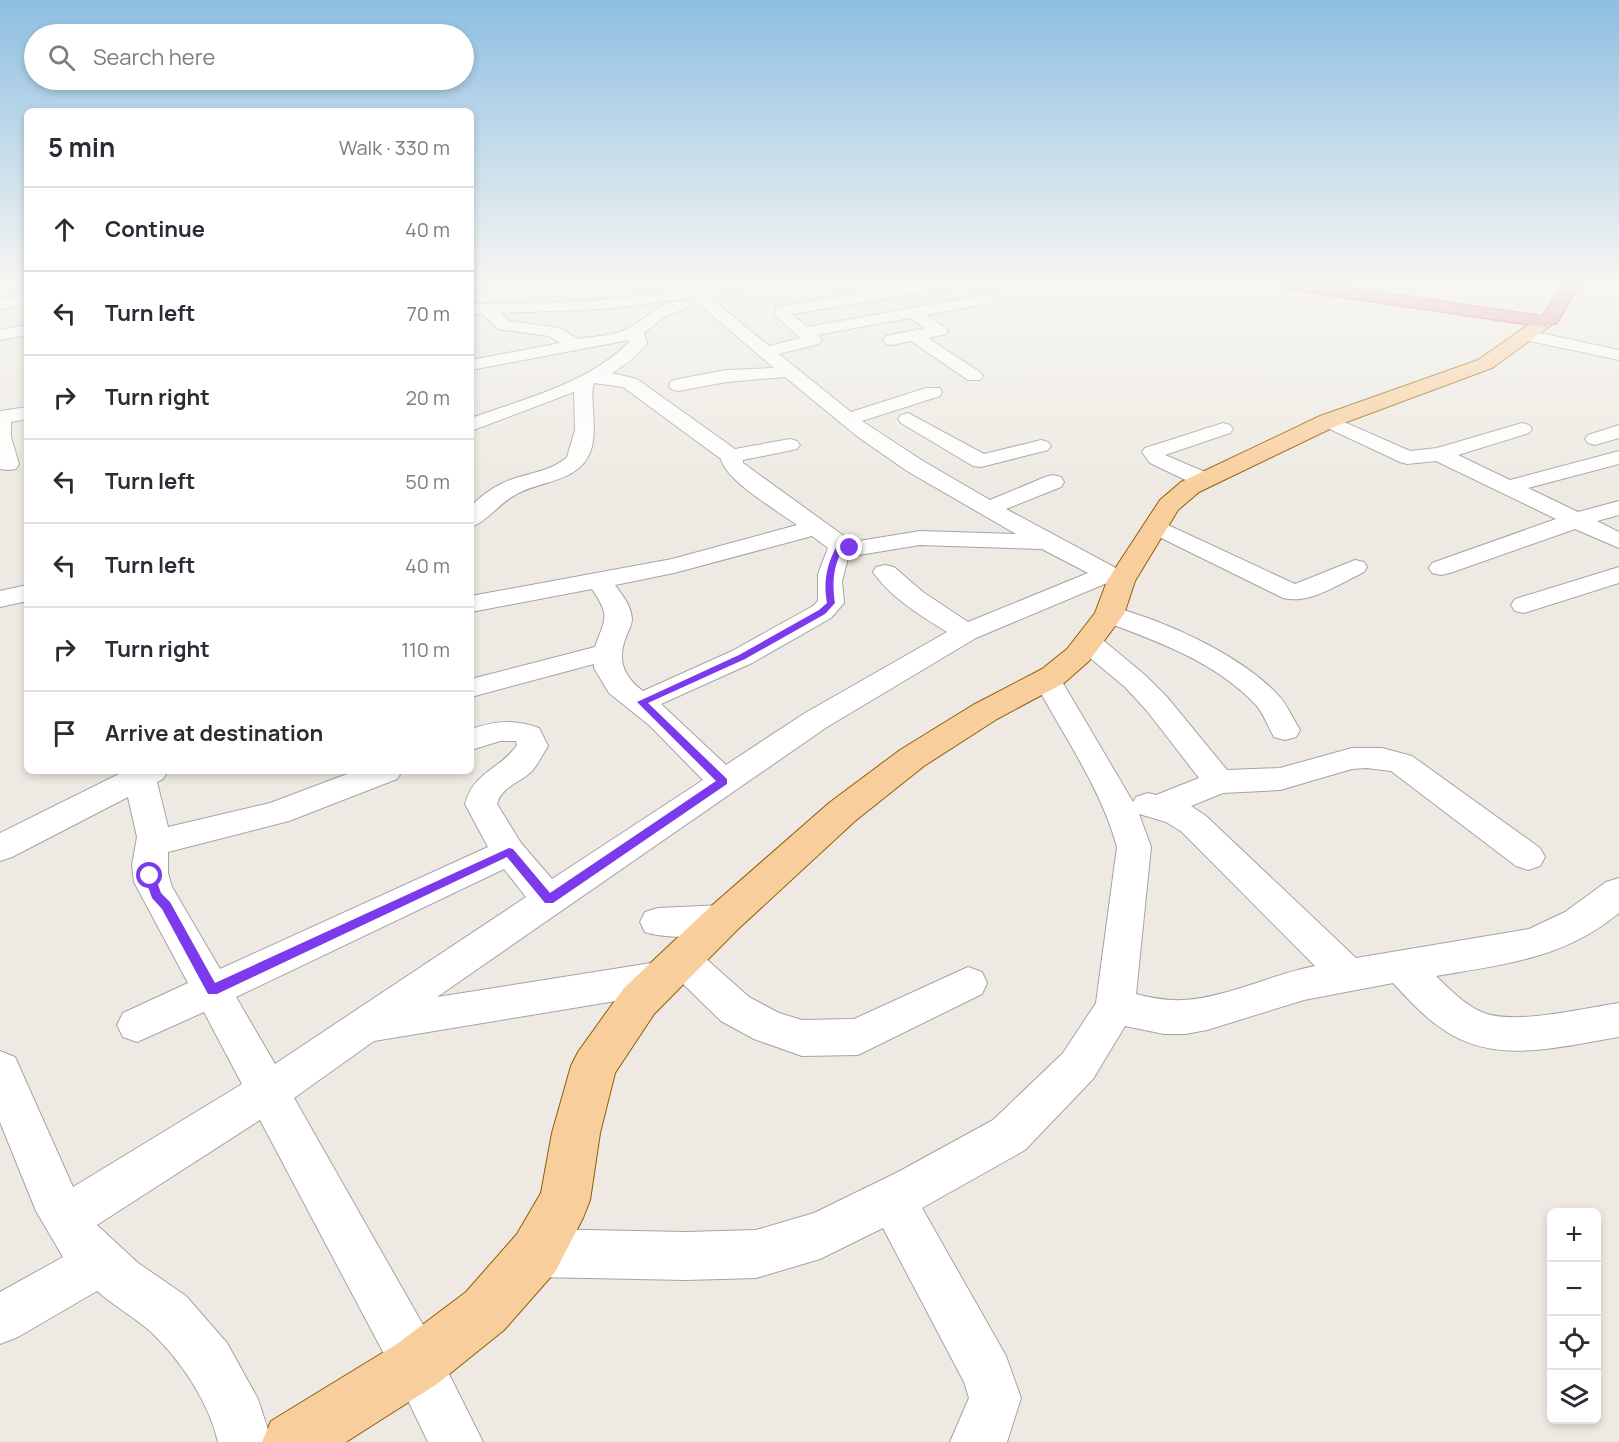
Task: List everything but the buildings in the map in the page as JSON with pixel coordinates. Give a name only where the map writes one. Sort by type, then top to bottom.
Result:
[{"type":"main road","points":[[292,1442],[417,1364],[485,1311],[536,1253],[565,1200],[576,1133],[594,1066],[639,1001],[723,919],[842,812],[912,758],[985,712],[1053,676],[1078,655],[1106,603],[1155,526],[1179,495],[1204,480],[1329,421],[1485,364],[1503,351]]},
{"type":"street","points":[[474,364],[531,351]]},
{"type":"street","points":[[474,424],[587,379],[620,361],[630,351]]},
{"type":"street","points":[[938,351],[974,376]]},
{"type":"street","points":[[1604,351],[1619,356]]},
{"type":"street","points":[[765,352],[848,419],[903,458],[1047,542],[1106,603],[1223,666],[1249,683],[1267,700],[1286,730]]},
{"type":"street","points":[[504,359],[548,395]]},
{"type":"street","points":[[620,361],[652,378]]},
{"type":"street","points":[[678,385],[727,376],[762,375],[788,370]]},
{"type":"street","points":[[587,379],[615,379],[630,383],[730,456],[733,465],[744,476],[841,546],[859,548],[920,538],[1047,542]]},
{"type":"street","points":[[474,516],[481,507],[495,497],[516,486],[562,470],[577,460],[582,443],[587,379]]},
{"type":"street","points":[[848,419],[933,392]]},
{"type":"street","points":[[12,463],[1,436],[0,418],[24,413]]},
{"type":"street","points":[[908,418],[981,462],[1041,446]]},
{"type":"street","points":[[1329,421],[1407,458],[1439,454],[1522,429]]},
{"type":"street","points":[[1204,480],[1157,459],[1152,452],[1223,429]]},
{"type":"street","points":[[903,458],[948,443]]},
{"type":"street","points":[[730,456],[790,445]]},
{"type":"street","points":[[1439,454],[1619,542]]},
{"type":"street","points":[[1508,487],[1619,457]]},
{"type":"street","points":[[989,508],[1053,482]]},
{"type":"street","points":[[1441,568],[1577,520],[1619,508]]},
{"type":"street","points":[[1155,526],[1292,593],[1311,588],[1355,567]]},
{"type":"street","points":[[474,603],[610,574],[704,559],[814,528]]},
{"type":"street","points":[[642,702],[742,657],[822,612],[831,603],[828,587],[830,569],[841,546]]},
{"type":"street","points":[[885,572],[906,593],[933,613],[966,632]]},
{"type":"street","points":[[610,574],[619,621],[609,652],[608,668],[619,687],[642,702],[660,718],[723,782]]},
{"type":"street","points":[[1524,605],[1617,577]]},
{"type":"street","points":[[0,599],[24,593]]},
{"type":"street","points":[[66,1218],[268,1092],[816,720],[966,632],[1106,603]]},
{"type":"street","points":[[1106,603],[1135,681],[1220,783]]},
{"type":"street","points":[[474,687],[609,652]]},
{"type":"street","points":[[536,1253],[687,1256],[756,1254],[820,1235],[892,1199],[1009,1135],[1078,1066],[1115,1007],[1134,847],[1127,823],[1115,799],[1047,679]]},
{"type":"street","points":[[474,739],[504,730],[518,730],[528,735],[533,746],[521,763],[491,784],[484,793],[481,804],[489,822],[509,852],[549,900]]},
{"type":"street","points":[[1159,807],[1220,783],[1280,779],[1345,759],[1364,756],[1384,758],[1401,763],[1528,857]]},
{"type":"street","points":[[0,848],[146,774],[154,837],[148,858],[150,876],[156,895],[166,906],[417,1364],[456,1442]]},
{"type":"street","points":[[154,837],[160,840],[172,839],[247,822],[305,803],[378,774]]},
{"type":"street","points":[[1115,799],[1159,807],[1177,813],[1194,824],[1349,975]]},
{"type":"street","points":[[137,1025],[509,852]]},
{"type":"street","points":[[1115,1007],[1164,1017],[1185,1017],[1207,1013],[1305,984],[1532,944],[1558,934],[1600,910],[1619,892]]},
{"type":"street","points":[[658,922],[723,919]]},
{"type":"street","points":[[1400,966],[1454,1015],[1477,1028],[1503,1035],[1619,1020]]},
{"type":"street","points":[[365,1026],[673,969],[735,1009],[768,1027],[802,1038],[858,1037],[968,983]]},
{"type":"street","points":[[0,1070],[52,1195],[83,1246],[168,1314],[209,1361],[239,1418],[245,1442]]},
{"type":"street","points":[[892,1199],[988,1374],[995,1398],[985,1430],[977,1442]]},
{"type":"street","points":[[0,1319],[102,1262]]},
{"type":"route","points":[[150,876],[156,895],[166,906],[212,990],[509,852],[549,900],[723,782],[642,702],[742,657],[822,612],[831,603],[828,587],[833,560],[841,546],[850,548]]}]
